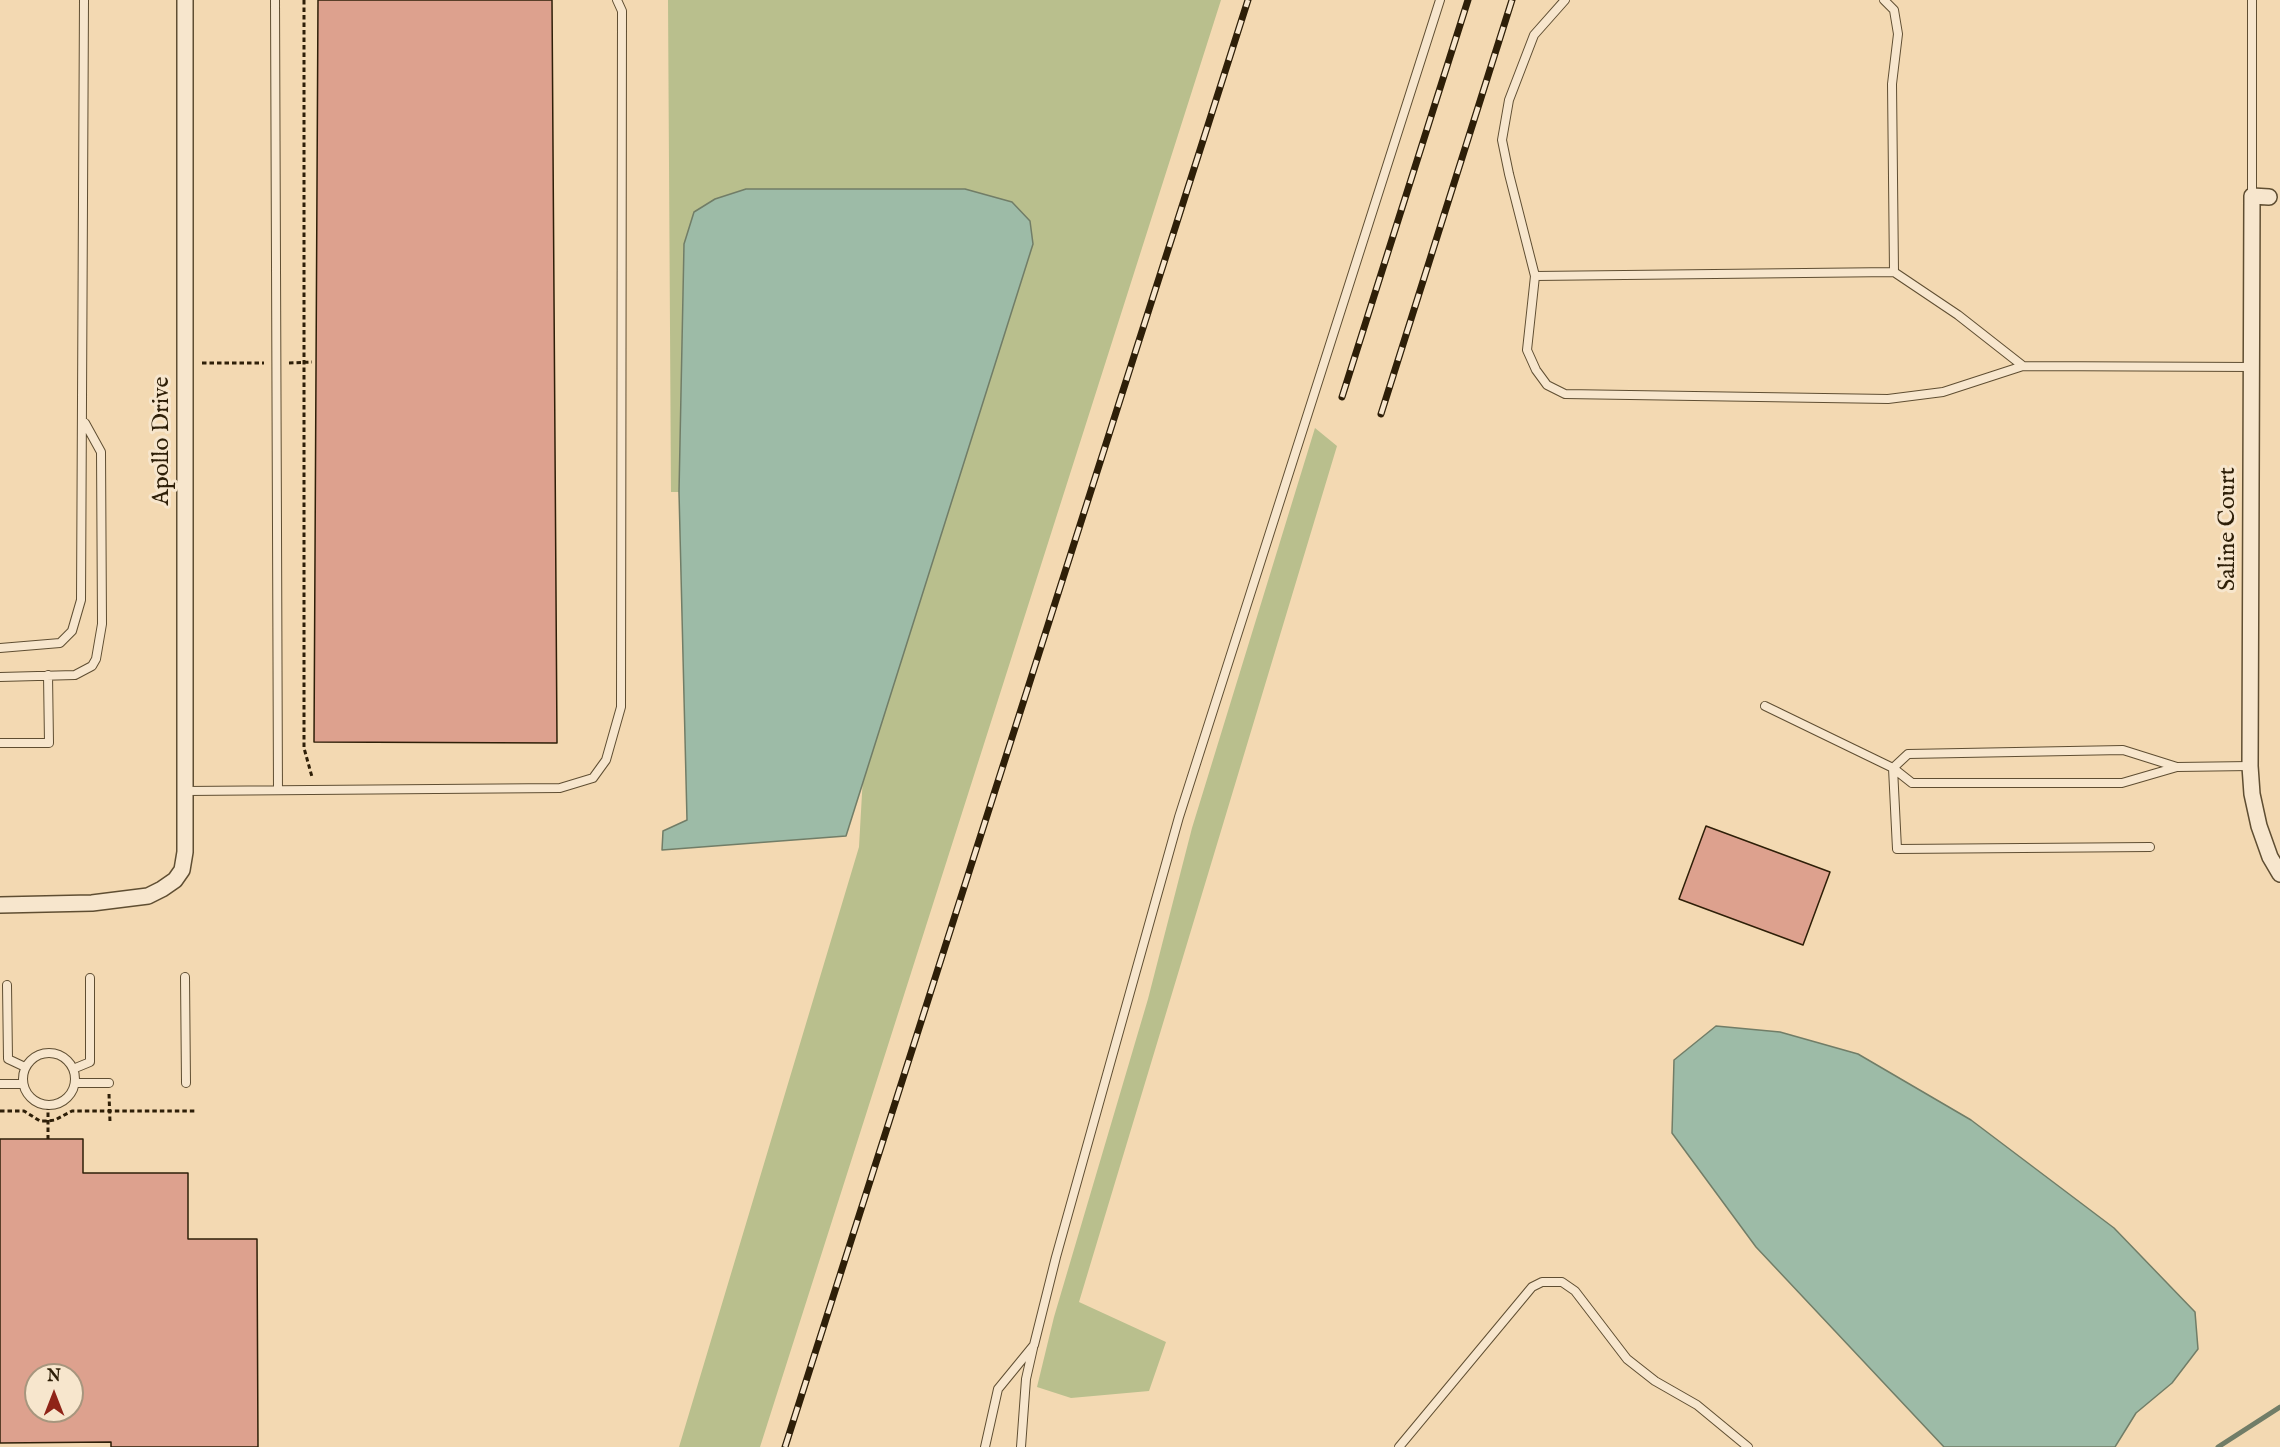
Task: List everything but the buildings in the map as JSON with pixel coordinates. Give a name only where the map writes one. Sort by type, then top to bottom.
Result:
[{"type":"street","name":"Apollo Drive","points":[[0,905],[92,903],[148,896],[175,880],[182,870],[185,852],[186,791],[184,0]]},
{"type":"street","points":[[2252,196],[2269,197]]},
{"type":"street","name":"Saline Court","points":[[2252,196],[2250,766],[2252,794],[2259,826],[2270,857],[2280,874]]},
{"type":"lane","points":[[0,648],[60,643],[72,631],[81,600],[84,422],[84,0]]},
{"type":"lane","points":[[275,0],[278,790]]},
{"type":"lane","points":[[186,791],[560,788],[593,778],[606,760],[621,707],[622,11],[617,0]]},
{"type":"lane","points":[[1021,1447],[1026,1379],[1056,1257],[1179,817],[1440,0]]},
{"type":"lane","points":[[1565,0],[1534,35],[1509,100],[1502,140],[1535,276],[1527,350],[1536,370],[1547,385],[1565,394],[1888,399],[1943,392],[2023,366],[2252,367]]},
{"type":"lane","points":[[1884,0],[1894,10],[1898,34],[1892,84],[1894,272]]},
{"type":"lane","points":[[2252,0],[2252,196]]},
{"type":"lane","points":[[1535,276],[1894,272],[1958,315],[2023,366]]},
{"type":"lane","points":[[0,677],[75,675],[92,666],[96,659],[102,624],[101,452],[84,422]]},
{"type":"lane","points":[[0,743],[49,743],[48,675]]},
{"type":"lane","points":[[1765,706],[1893,768],[1912,783],[2122,783],[2177,767],[2250,766]]},
{"type":"lane","points":[[2150,847],[1897,849],[1893,768],[1908,754],[2123,750],[2177,767]]},
{"type":"lane","points":[[185,977],[186,1083]]},
{"type":"lane","points":[[74,1069],[90,1062],[90,978]]},
{"type":"lane","points":[[7,985],[8,1059],[25,1067]]},
{"type":"lane","points":[[45,1052],[62,1056],[74,1069],[75,1083],[71,1094],[64,1100],[48,1105],[31,1099],[22,1084],[25,1067],[30,1059],[45,1052]]},
{"type":"lane","points":[[75,1083],[109,1083]]},
{"type":"lane","points":[[0,1084],[22,1084]]},
{"type":"lane","points":[[1399,1447],[1532,1287],[1542,1282],[1563,1282],[1575,1291],[1627,1359],[1655,1381],[1697,1405],[1748,1447]]},
{"type":"lane","points":[[986,1447],[998,1389],[1034,1345]]},
{"type":"path","points":[[304,0],[304,748],[315,790]]},
{"type":"path","points":[[185,363],[312,362]]},
{"type":"path","points":[[109,1083],[110,1122]]},
{"type":"path","points":[[48,1105],[48,1139]]},
{"type":"path","points":[[0,1112],[24,1112],[40,1121],[48,1121],[72,1111],[196,1111]]},
{"type":"green space","points":[[668,0],[1221,0],[760,1447],[679,1447],[859,847],[863,776],[1033,244],[1030,221],[684,244],[679,492],[671,492]]},
{"type":"green space","points":[[1315,428],[1337,446],[1079,1302],[1166,1342],[1149,1391],[1071,1398],[1037,1387],[1054,1317],[1148,999],[1192,828]]},
{"type":"shaded area","points":[[746,189],[965,189],[1012,202],[1030,221],[1033,244],[846,836],[662,850],[663,831],[687,820],[679,492],[684,244],[694,212],[715,199]]},
{"type":"shaded area","points":[[1716,1026],[1780,1032],[1858,1054],[1971,1120],[2114,1228],[2195,1312],[2198,1349],[2172,1383],[2136,1413],[2115,1447],[1944,1447],[1756,1247],[1672,1133],[1674,1060]]},
{"type":"waterway","points":[[2218,1447],[2280,1407]]},
{"type":"railway","points":[[785,1447],[1248,0]]},
{"type":"railway","points":[[1342,397],[1468,0]]},
{"type":"railway","points":[[1381,414],[1512,0]]}]
